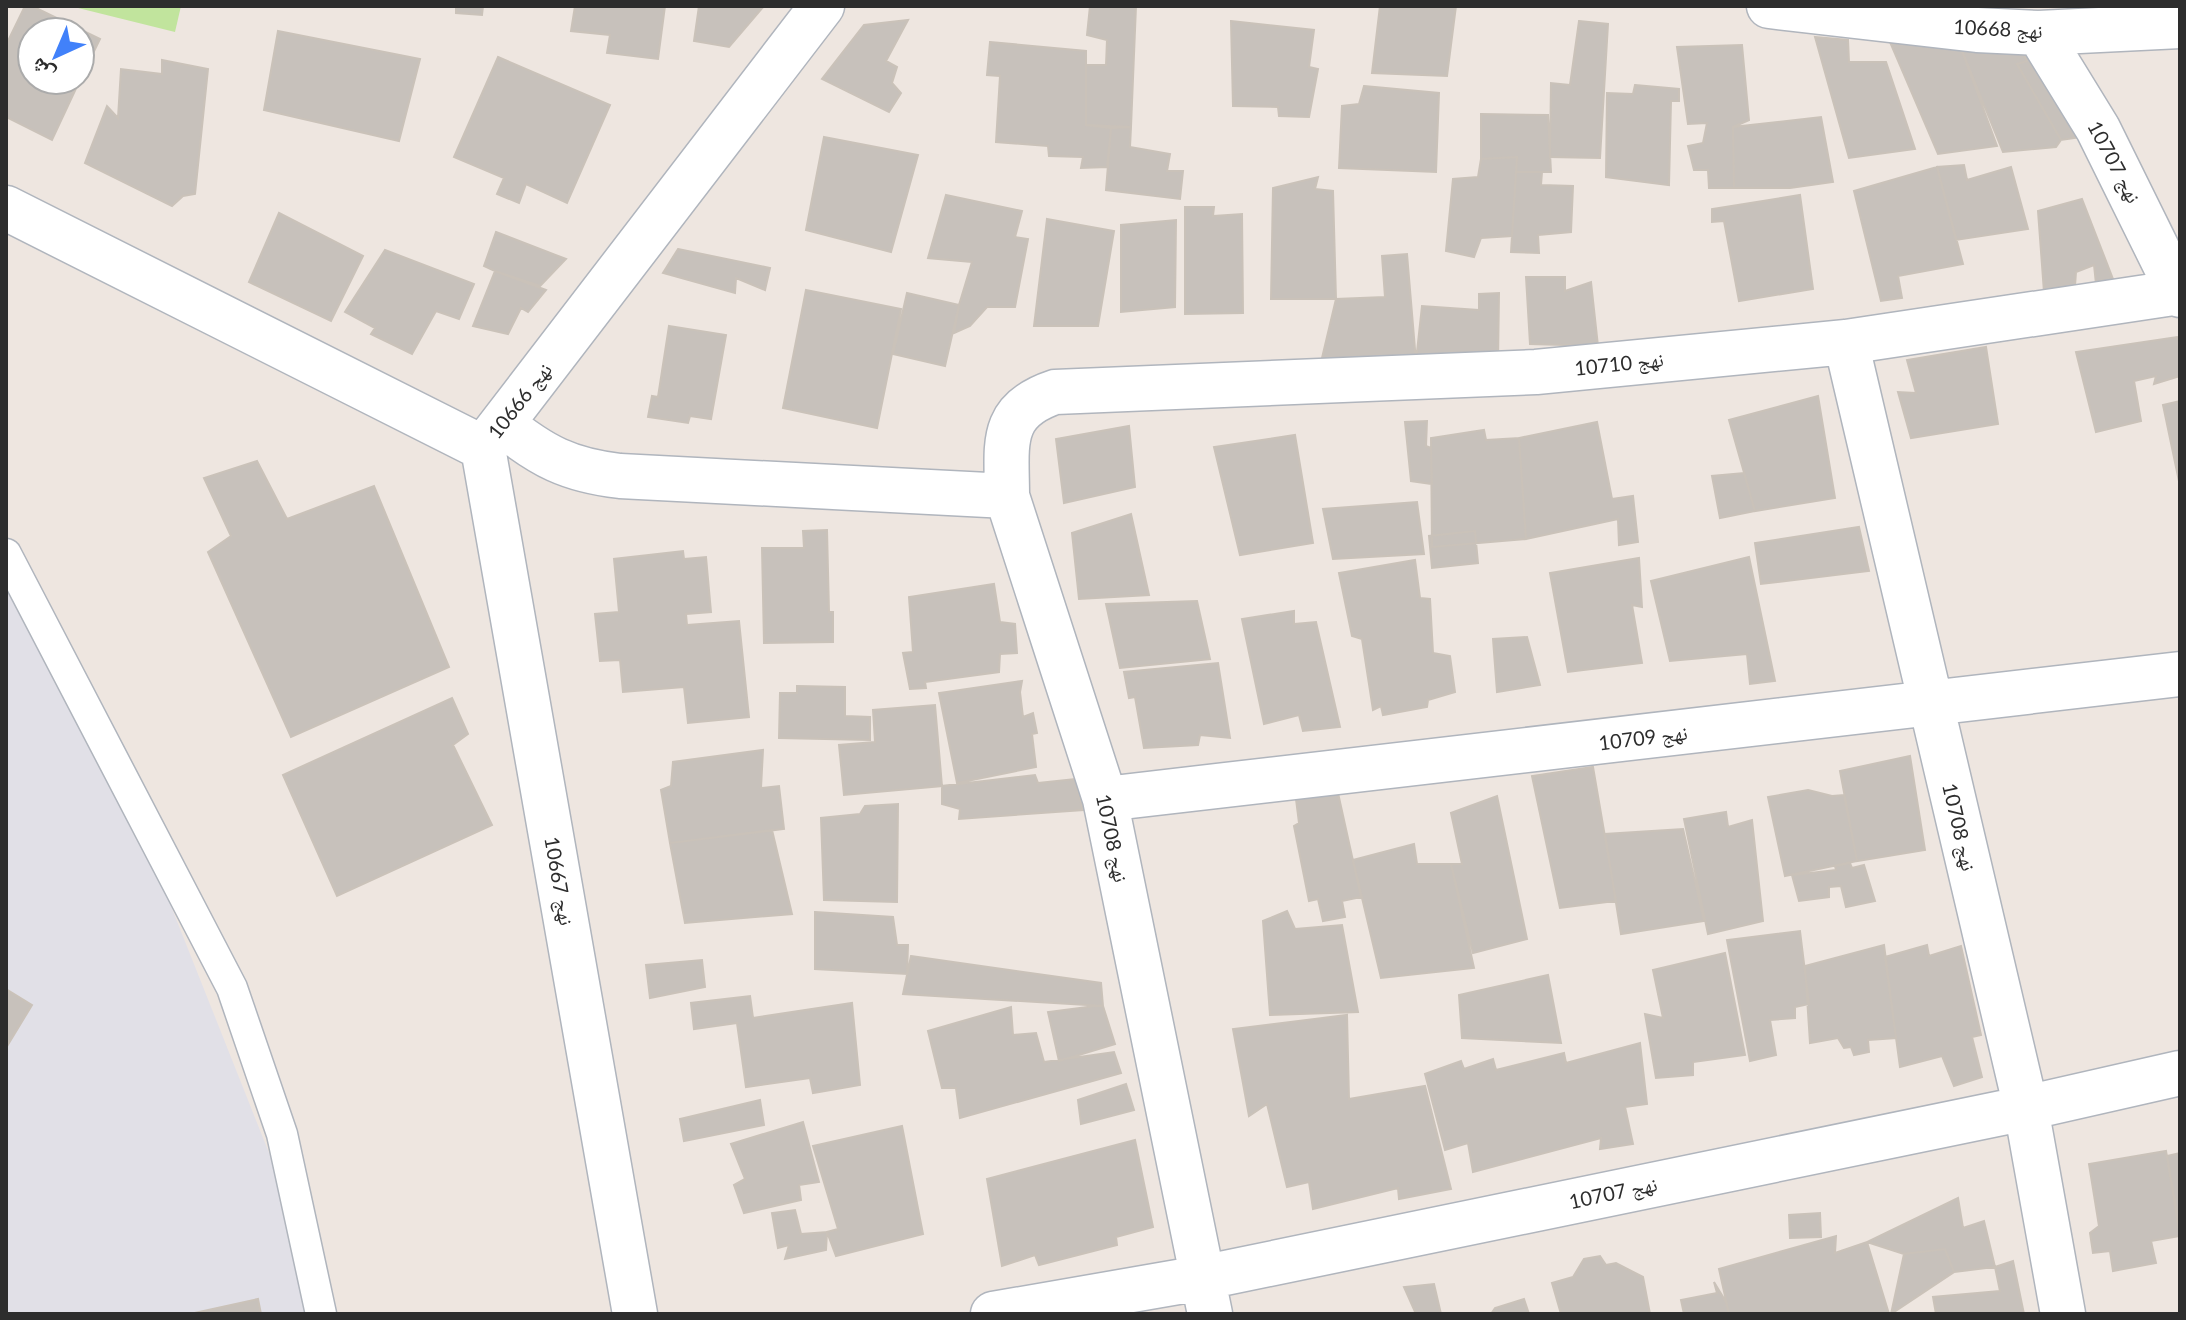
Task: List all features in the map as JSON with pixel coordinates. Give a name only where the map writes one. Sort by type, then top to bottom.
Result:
[{"type":"street","name":"نهج 10666","points":[[6,208],[493,436],[822,6]]},
{"type":"street","name":"نهج 10668","points":[[1769,6],[1978,18],[2039,33],[2180,26]]},
{"type":"street","name":"نهج 10707","points":[[2039,33],[2098,129],[2180,293]]},
{"type":"street","name":"نهج 10710","points":[[1055,392],[1536,372],[1846,342],[2180,293]]},
{"type":"street","name":"نهج 10708","points":[[1846,342],[2026,1108],[2063,1314]]},
{"type":"street","name":"نهج 10708","points":[[1055,392],[1032,400],[1018,413],[1010,431],[1007,496],[1105,799],[1205,1296]]},
{"type":"street","points":[[493,436],[586,472],[620,476],[1007,496]]},
{"type":"street","name":"نهج 10667","points":[[493,436],[635,1314]]},
{"type":"street","name":"نهج 10709","points":[[1105,799],[2180,674]]},
{"type":"street","name":"نهج 10707","points":[[993,1314],[1205,1296],[2180,1073]]},
{"type":"lane","points":[[6,554],[232,988],[282,1134],[321,1314]]},
{"type":"shaded area","points":[[6,578],[101,730],[333,1314],[6,1314]]},
{"type":"green space","points":[[70,6],[181,6],[175,32]]},
{"type":"building","points":[[25,6],[32,6],[53,16],[20,16]]},
{"type":"building","points":[[456,6],[483,6],[482,15],[456,13]]},
{"type":"building","points":[[575,6],[665,6],[658,59],[607,53],[610,35],[571,31]]},
{"type":"building","points":[[699,6],[764,6],[729,47],[694,41]]},
{"type":"building","points":[[1090,6],[1136,6],[1131,127],[1086,125],[1086,65],[1106,65],[1107,40],[1087,35]]},
{"type":"building","points":[[1380,6],[1456,6],[1447,76],[1372,73]]},
{"type":"building","points":[[908,20],[886,61],[897,67],[892,83],[901,93],[889,112],[822,79],[864,25]]},
{"type":"building","points":[[1231,21],[1314,30],[1309,67],[1318,69],[1309,117],[1279,116],[1278,107],[1233,106]]},
{"type":"building","points":[[1579,21],[1608,24],[1600,158],[1550,157],[1551,83],[1570,85]]},
{"type":"building","points":[[16,24],[16,96],[73,96],[52,140],[6,117],[6,45]]},
{"type":"building","points":[[278,31],[420,59],[399,141],[264,110]]},
{"type":"building","points":[[1815,37],[1848,40],[1849,62],[1886,62],[1915,149],[1849,158]]},
{"type":"building","points":[[990,42],[1086,51],[1086,125],[1111,128],[1107,167],[1081,168],[1083,157],[1049,156],[1048,146],[996,142],[1000,76],[987,75]]},
{"type":"building","points":[[1890,42],[1959,43],[1997,146],[1938,154]]},
{"type":"building","points":[[2019,42],[2027,61],[2017,64],[2061,140],[2056,147],[2003,152],[1959,43]]},
{"type":"building","points":[[2019,42],[2095,135],[2061,140],[2017,64],[2027,61]]},
{"type":"building","points":[[1742,45],[1749,120],[1733,127],[1734,188],[1709,188],[1708,170],[1694,170],[1688,146],[1703,143],[1707,123],[1688,124],[1677,47]]},
{"type":"building","points":[[498,57],[610,105],[567,203],[526,184],[519,203],[497,194],[504,178],[454,157]]},
{"type":"building","points":[[162,60],[208,69],[195,194],[183,196],[172,206],[85,163],[107,106],[118,118],[121,69],[162,74]]},
{"type":"building","points":[[1635,85],[1679,89],[1679,101],[1671,101],[1669,185],[1606,177],[1607,93],[1633,94]]},
{"type":"building","points":[[1364,86],[1439,93],[1436,172],[1339,168],[1342,106],[1359,104]]},
{"type":"building","points":[[1481,114],[1548,115],[1551,172],[1516,172],[1517,157],[1481,159]]},
{"type":"building","points":[[1821,117],[1833,182],[1790,188],[1734,188],[1733,127]]},
{"type":"building","points":[[1131,127],[1130,147],[1170,154],[1167,171],[1183,171],[1180,199],[1106,190],[1111,128]]},
{"type":"building","points":[[824,137],[918,155],[891,252],[806,230]]},
{"type":"building","points":[[1517,157],[1512,236],[1481,238],[1474,257],[1446,251],[1453,179],[1478,177],[1481,159]]},
{"type":"building","points":[[1964,165],[1967,180],[2011,167],[2028,229],[1956,240],[1937,167]]},
{"type":"building","points":[[1937,167],[1963,264],[1898,276],[1902,298],[1881,301],[1854,191]]},
{"type":"building","points":[[1516,172],[1542,172],[1541,185],[1573,186],[1571,232],[1538,235],[1539,253],[1511,252]]},
{"type":"building","points":[[1318,177],[1315,189],[1333,191],[1336,299],[1271,299],[1273,188]]},
{"type":"building","points":[[946,195],[1022,211],[1015,237],[1028,239],[1015,307],[987,307],[970,326],[954,333],[972,262],[928,258]]},
{"type":"building","points":[[1800,195],[1813,289],[1739,301],[1724,221],[1712,222],[1712,209]]},
{"type":"building","points":[[2082,199],[2113,279],[2096,284],[2094,265],[2076,272],[2075,286],[2044,292],[2038,211]]},
{"type":"building","points":[[1185,207],[1214,207],[1213,216],[1242,214],[1243,313],[1185,314]]},
{"type":"building","points":[[279,213],[363,256],[331,321],[249,282]]},
{"type":"building","points":[[1047,219],[1114,231],[1098,326],[1034,326]]},
{"type":"building","points":[[1176,220],[1175,307],[1121,312],[1121,225]]},
{"type":"building","points":[[496,232],[566,259],[540,286],[495,271],[484,266]]},
{"type":"building","points":[[678,249],[770,268],[765,290],[736,278],[735,293],[663,273]]},
{"type":"building","points":[[385,250],[474,284],[459,319],[436,311],[412,354],[371,334],[375,328],[345,312]]},
{"type":"building","points":[[1407,254],[1416,361],[1322,358],[1336,299],[1385,297],[1382,256]]},
{"type":"building","points":[[495,271],[546,290],[528,312],[521,308],[508,334],[473,326]]},
{"type":"building","points":[[1526,277],[1565,277],[1565,291],[1591,282],[1598,346],[1530,344]]},
{"type":"building","points":[[806,290],[901,309],[877,428],[783,408]]},
{"type":"building","points":[[907,293],[959,305],[945,366],[893,354]]},
{"type":"building","points":[[1499,293],[1498,361],[1416,361],[1422,306],[1479,310],[1479,294]]},
{"type":"building","points":[[669,326],[726,335],[711,419],[690,416],[688,423],[648,417],[652,396],[658,397]]},
{"type":"building","points":[[2177,337],[2180,342],[2180,376],[2154,384],[2156,376],[2134,381],[2141,421],[2096,432],[2076,352]]},
{"type":"building","points":[[1986,347],[1998,424],[1911,438],[1898,392],[1916,393],[1907,360]]},
{"type":"building","points":[[1818,396],[1835,498],[1755,511],[1729,420]]},
{"type":"building","points":[[2180,401],[2180,486],[2163,405]]},
{"type":"building","points":[[1427,421],[1426,446],[1431,448],[1432,484],[1411,481],[1405,422]]},
{"type":"building","points":[[1597,422],[1612,499],[1633,496],[1638,542],[1619,545],[1618,519],[1526,539],[1519,438]]},
{"type":"building","points":[[1129,426],[1135,487],[1064,503],[1056,439]]},
{"type":"building","points":[[1484,430],[1486,440],[1519,438],[1526,539],[1432,547],[1431,438]]},
{"type":"building","points":[[1295,435],[1313,543],[1240,555],[1214,447]]},
{"type":"building","points":[[257,461],[287,519],[374,486],[449,667],[291,737],[208,552],[231,536],[204,478]]},
{"type":"building","points":[[1744,473],[1755,511],[1720,518],[1712,476]]},
{"type":"building","points":[[1417,502],[1424,554],[1333,559],[1323,509]]},
{"type":"building","points":[[1131,514],[1149,595],[1079,599],[1072,533]]},
{"type":"building","points":[[1859,527],[1869,571],[1761,584],[1755,543]]},
{"type":"building","points":[[827,530],[833,642],[764,643],[762,548],[804,548],[803,531]]},
{"type":"building","points":[[1475,531],[1478,563],[1432,568],[1429,536]]},
{"type":"building","points":[[683,551],[684,559],[706,557],[711,612],[686,614],[687,625],[739,621],[749,717],[688,723],[684,687],[623,692],[620,660],[600,661],[595,614],[619,612],[614,559]]},
{"type":"building","points":[[1749,557],[1775,681],[1750,684],[1747,654],[1670,661],[1651,581]]},
{"type":"building","points":[[1639,558],[1642,607],[1632,605],[1642,663],[1568,672],[1550,573]]},
{"type":"building","points":[[1415,560],[1420,598],[1430,599],[1433,653],[1450,656],[1455,692],[1428,700],[1427,707],[1383,715],[1381,706],[1373,710],[1362,639],[1352,636],[1339,573]]},
{"type":"building","points":[[994,584],[1000,622],[1015,624],[1017,653],[1000,654],[999,672],[925,682],[926,688],[910,689],[903,653],[913,652],[909,597]]},
{"type":"building","points":[[1197,601],[1210,659],[1120,668],[1106,604]]},
{"type":"building","points":[[1294,611],[1294,624],[1316,622],[1340,727],[1303,731],[1299,715],[1264,724],[1242,619]]},
{"type":"building","points":[[1527,637],[1540,685],[1497,692],[1493,639]]},
{"type":"building","points":[[1218,663],[1230,738],[1200,735],[1198,745],[1144,748],[1135,697],[1129,698],[1124,672]]},
{"type":"building","points":[[1022,681],[1023,717],[1033,713],[1037,733],[1032,734],[1036,767],[957,783],[939,693]]},
{"type":"building","points":[[797,686],[845,687],[845,716],[870,717],[870,740],[779,738],[780,693],[797,693]]},
{"type":"building","points":[[452,698],[468,734],[453,745],[492,825],[337,896],[283,775]]},
{"type":"building","points":[[935,705],[942,786],[844,795],[839,745],[875,742],[873,710]]},
{"type":"building","points":[[763,750],[761,788],[779,786],[784,829],[670,843],[661,790],[671,786],[673,762]]},
{"type":"building","points":[[1910,756],[1925,850],[1857,861],[1840,771]]},
{"type":"building","points":[[1593,767],[1616,901],[1560,908],[1532,776]]},
{"type":"building","points":[[1035,775],[1038,783],[1075,779],[1083,810],[959,819],[960,809],[942,804],[942,786]]},
{"type":"building","points":[[1808,790],[1832,796],[1844,795],[1857,861],[1785,876],[1768,797]]},
{"type":"building","points":[[1338,793],[1361,897],[1342,901],[1345,917],[1323,921],[1318,899],[1309,901],[1294,826],[1299,823],[1296,799]]},
{"type":"building","points":[[1497,796],[1527,939],[1473,953],[1451,864],[1462,864],[1451,813]]},
{"type":"building","points":[[898,804],[897,902],[824,900],[821,818],[860,814],[865,806]]},
{"type":"building","points":[[1726,812],[1728,827],[1752,820],[1763,921],[1708,934],[1684,819]]},
{"type":"building","points":[[1683,829],[1704,921],[1621,934],[1605,834]]},
{"type":"building","points":[[772,830],[792,914],[685,923],[670,843]]},
{"type":"building","points":[[1414,844],[1417,864],[1451,864],[1474,968],[1381,978],[1353,860]]},
{"type":"building","points":[[1850,863],[1852,868],[1864,865],[1875,901],[1846,907],[1841,886],[1829,887],[1829,897],[1799,901],[1792,875],[1836,870],[1835,866]]},
{"type":"building","points":[[1287,911],[1295,929],[1342,925],[1358,1012],[1270,1015],[1263,921]]},
{"type":"building","points":[[815,912],[893,917],[897,945],[908,945],[907,974],[815,969]]},
{"type":"building","points":[[1800,931],[1809,1004],[1795,1007],[1795,1018],[1770,1020],[1776,1055],[1750,1061],[1727,940]]},
{"type":"building","points":[[1884,945],[1896,1038],[1868,1040],[1869,1052],[1854,1055],[1851,1047],[1844,1048],[1838,1038],[1810,1043],[1805,966]]},
{"type":"building","points":[[1927,945],[1929,956],[1961,946],[1981,1035],[1972,1037],[1982,1077],[1954,1086],[1942,1056],[1900,1067],[1885,957]]},
{"type":"building","points":[[1725,953],[1745,1055],[1693,1062],[1693,1075],[1656,1078],[1645,1014],[1663,1018],[1653,970]]},
{"type":"building","points":[[911,956],[1101,983],[1103,1006],[903,994]]},
{"type":"building","points":[[702,960],[705,987],[650,998],[646,965]]},
{"type":"building","points":[[1548,975],[1561,1043],[1462,1038],[1459,995]]},
{"type":"building","points":[[6,989],[32,1005],[6,1048]]},
{"type":"building","points":[[750,996],[753,1018],[852,1003],[860,1085],[813,1093],[810,1078],[746,1087],[737,1023],[694,1029],[691,1003]]},
{"type":"building","points":[[1103,1006],[1115,1044],[1059,1061],[1048,1012]]},
{"type":"building","points":[[1011,1007],[1013,1035],[1036,1033],[1044,1062],[1114,1052],[1121,1073],[960,1118],[956,1088],[942,1088],[928,1031]]},
{"type":"building","points":[[1347,1015],[1349,1099],[1425,1086],[1451,1189],[1399,1199],[1398,1188],[1313,1209],[1309,1182],[1287,1187],[1267,1104],[1249,1116],[1233,1029]]},
{"type":"building","points":[[1640,1043],[1647,1104],[1625,1107],[1633,1144],[1600,1149],[1601,1138],[1473,1172],[1468,1143],[1445,1150],[1425,1074],[1461,1061],[1464,1069],[1493,1059],[1496,1070],[1564,1053],[1566,1063]]},
{"type":"building","points":[[1126,1084],[1134,1110],[1081,1124],[1078,1100]]},
{"type":"building","points":[[760,1100],[764,1125],[684,1141],[680,1119]]},
{"type":"building","points":[[803,1122],[819,1182],[799,1185],[801,1200],[744,1213],[734,1185],[745,1179],[731,1144]]},
{"type":"building","points":[[902,1126],[923,1234],[836,1256],[827,1232],[838,1229],[813,1146]]},
{"type":"building","points":[[1135,1140],[1153,1227],[1116,1237],[1117,1245],[1039,1265],[1035,1255],[1002,1266],[987,1179]]},
{"type":"building","points":[[2166,1151],[2180,1236],[2151,1241],[2156,1263],[2113,1271],[2110,1251],[2093,1253],[2090,1233],[2099,1226],[2089,1164]]},
{"type":"building","points":[[2180,1153],[2180,1230],[2167,1156]]},
{"type":"building","points":[[1958,1198],[1963,1228],[1984,1221],[1995,1267],[1954,1272],[1891,1314],[1904,1254],[1867,1242]]},
{"type":"building","points":[[795,1210],[801,1234],[827,1232],[826,1250],[785,1259],[789,1245],[778,1248],[772,1213]]},
{"type":"building","points":[[1820,1213],[1821,1237],[1790,1238],[1789,1215]]},
{"type":"building","points":[[1836,1236],[1835,1253],[1867,1242],[1889,1314],[1729,1314],[1719,1269]]},
{"type":"building","points":[[1945,1249],[1954,1272],[1891,1314],[1904,1254]]},
{"type":"building","points":[[1600,1256],[1606,1265],[1616,1263],[1643,1277],[1650,1314],[1561,1314],[1552,1283],[1573,1277],[1584,1259]]},
{"type":"building","points":[[2013,1261],[2024,1314],[1936,1314],[1933,1297],[2000,1291],[1995,1267]]},
{"type":"building","points":[[1714,1282],[1729,1314],[1684,1314],[1681,1300],[1717,1293]]},
{"type":"building","points":[[1434,1284],[1441,1314],[1416,1314],[1404,1287]]},
{"type":"building","points":[[258,1299],[261,1314],[194,1313]]},
{"type":"building","points":[[1524,1299],[1529,1314],[1491,1314],[1495,1308]]}]
